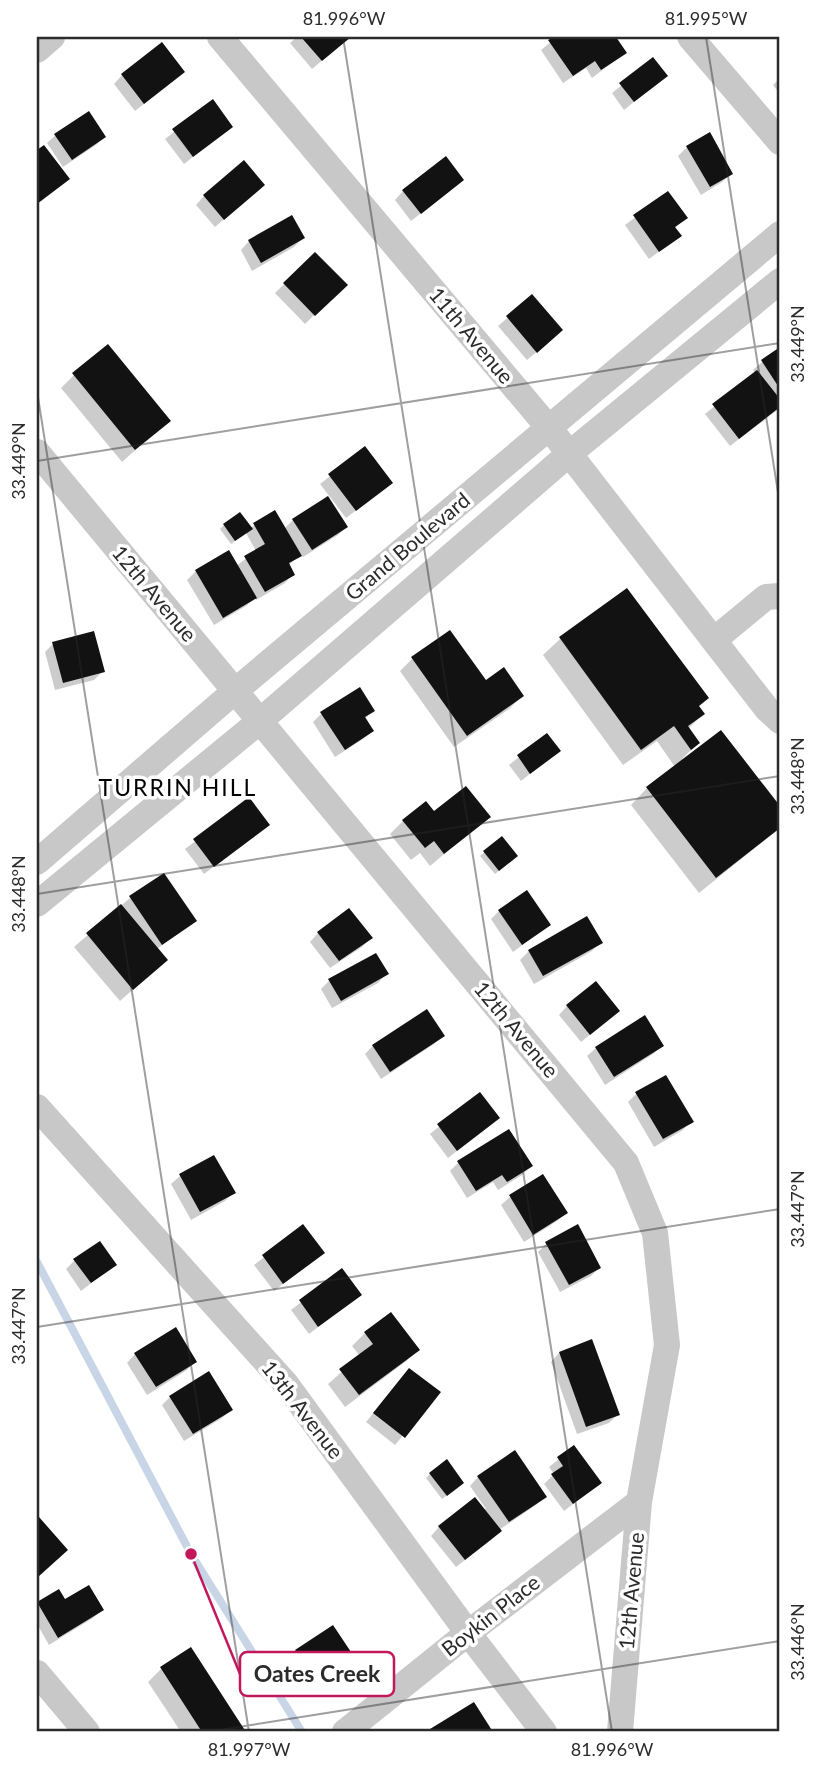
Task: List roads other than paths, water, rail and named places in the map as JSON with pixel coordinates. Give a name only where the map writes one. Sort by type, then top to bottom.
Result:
[{"type":"street","points":[[37,50],[52,37]]},
{"type":"street","name":"11th Avenue","points":[[220,37],[550,429],[767,709],[780,721]]},
{"type":"street","points":[[690,37],[780,142]]},
{"type":"street","name":"Grand Boulevard","points":[[37,862],[235,691],[780,234]]},
{"type":"street","name":"Grand Boulevard","points":[[37,904],[260,721],[569,454],[780,281]]},
{"type":"street","name":"12th Avenue","points":[[37,452],[625,1163],[655,1233],[667,1345],[639,1503],[620,1732]]},
{"type":"street","points":[[714,640],[766,597],[780,596]]},
{"type":"street","name":"13th Avenue","points":[[37,1107],[286,1384],[544,1732]]},
{"type":"street","name":"Boykin Place","points":[[345,1732],[468,1633],[639,1503]]},
{"type":"street","points":[[37,1673],[87,1732]]},
{"type":"waterway","points":[[37,1262],[191,1554],[302,1732]]},
{"type":"place","name":"Oates Creek","points":[[191,1554]]},
{"type":"district","name":"TURRIN HILL","points":[[178,788]]}]
